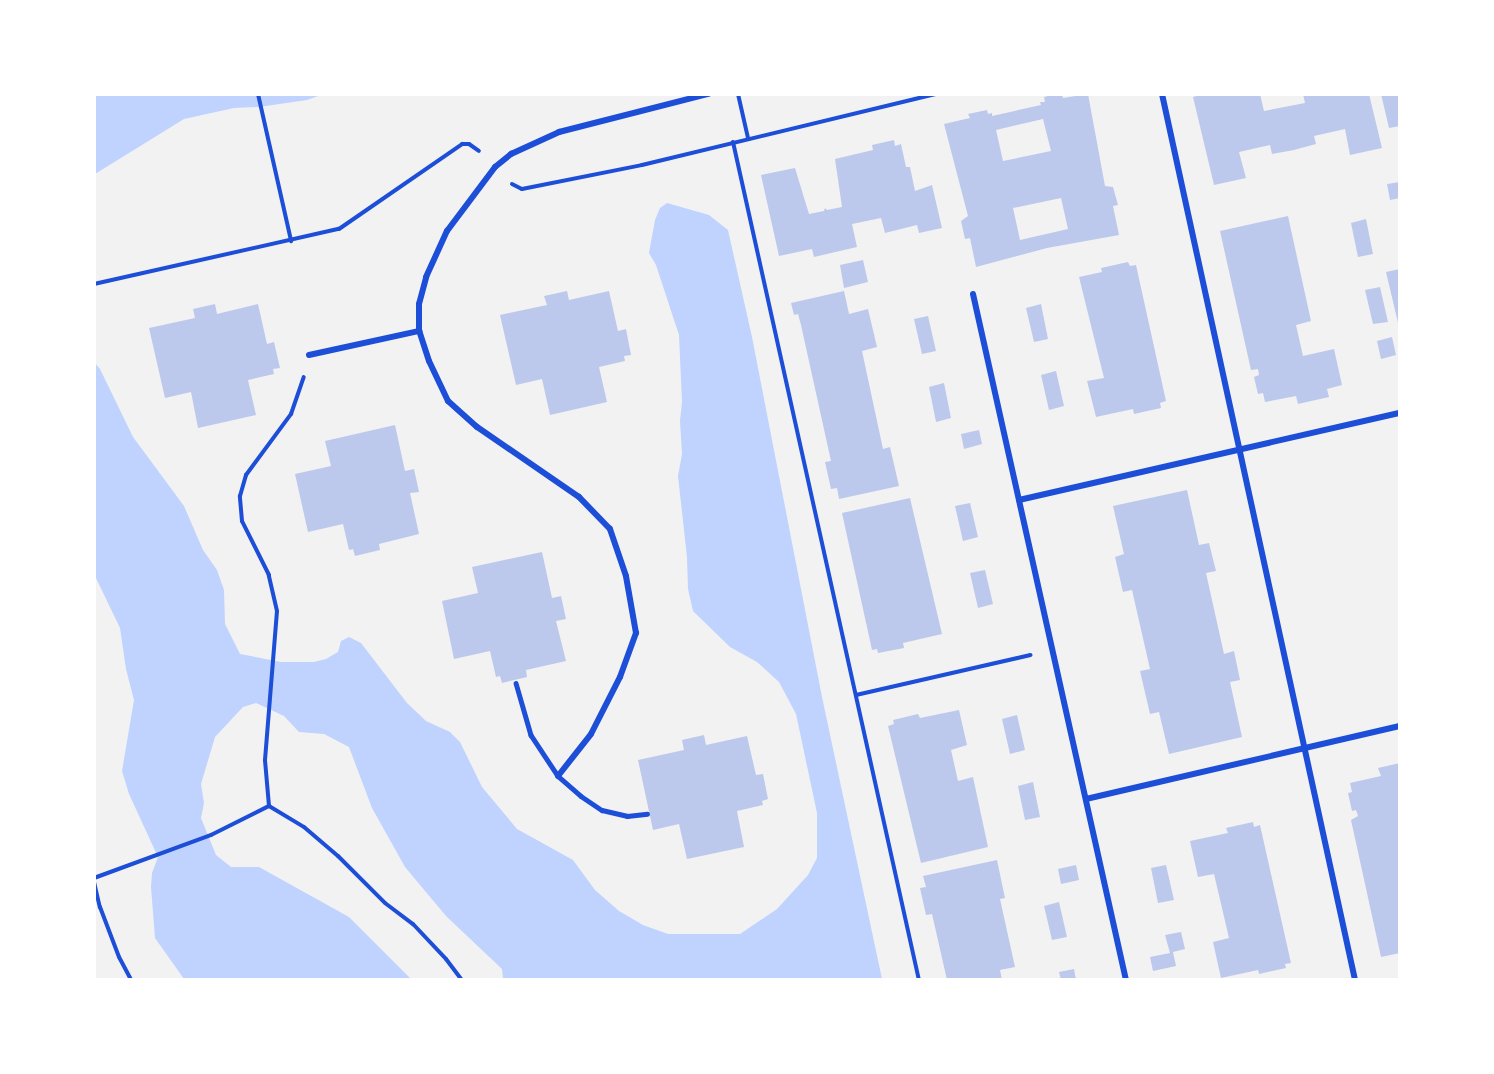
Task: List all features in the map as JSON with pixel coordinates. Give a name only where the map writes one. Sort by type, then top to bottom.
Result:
[{"type":"street","points":[[558,776],[591,734],[620,677],[636,633],[626,576],[610,529],[579,497],[477,427],[448,401],[429,361],[419,331],[419,304],[426,277],[447,231],[495,167],[528,145],[559,132],[708,94]]},
{"type":"street","points":[[1162,94],[1355,980]]},
{"type":"street","points":[[973,294],[1126,980]]},
{"type":"street","points":[[309,355],[419,331]]},
{"type":"street","points":[[1019,500],[1400,413]]},
{"type":"street","points":[[1086,799],[1400,726]]},
{"type":"lane","points":[[516,683],[531,735],[558,776],[602,810],[627,816],[647,814]]},
{"type":"path","points":[[258,94],[291,241]]},
{"type":"path","points":[[738,94],[748,138]]},
{"type":"path","points":[[94,284],[339,229],[462,144],[476,148],[513,184],[522,189],[642,165],[936,94]]},
{"type":"path","points":[[732,142],[919,980]]},
{"type":"path","points":[[269,806],[265,760],[277,611],[269,575],[242,521],[240,496],[246,475],[291,414],[301,391],[309,355]]},
{"type":"path","points":[[856,695],[1053,650]]},
{"type":"path","points":[[131,980],[119,957],[100,907],[94,880],[211,835],[269,806]]},
{"type":"path","points":[[269,806],[304,827],[338,856],[385,903],[413,924],[462,980]]},
{"type":"water","points":[[95,95],[321,95],[307,100],[234,108],[184,119],[95,174]]},
{"type":"water","points":[[667,203],[709,215],[728,230],[752,337],[822,697],[882,979],[503,979],[502,969],[446,916],[405,867],[372,808],[349,747],[324,734],[299,732],[284,716],[256,703],[243,707],[215,737],[201,784],[204,803],[201,818],[216,855],[231,867],[259,867],[349,917],[411,979],[184,979],[155,938],[151,887],[152,873],[158,857],[129,794],[122,771],[134,700],[126,669],[120,628],[95,576],[94,362],[100,369],[133,437],[184,506],[203,550],[217,570],[224,590],[225,624],[240,654],[281,662],[314,662],[326,659],[338,652],[341,641],[349,637],[361,643],[407,703],[426,721],[450,732],[460,742],[482,787],[517,829],[573,860],[595,890],[619,911],[643,925],[668,934],[740,934],[777,909],[808,875],[817,858],[817,813],[796,714],[779,682],[757,662],[730,647],[693,611],[688,589],[687,557],[678,476],[682,454],[679,335],[656,265],[649,253],[655,220],[660,208]]},
{"type":"building","points":[[1062,94],[1063,98],[1088,94],[1105,186],[1113,187],[1118,205],[1113,206],[1119,235],[1047,248],[976,267],[970,238],[965,239],[961,221],[968,216],[944,124],[970,118],[968,114],[987,110],[988,114],[992,113],[992,116],[1041,105],[1040,102],[1045,102],[1044,97]],"holes":[[[1043,119],[1051,151],[1003,161],[996,130]],[[1061,198],[1068,229],[1020,240],[1013,208]]]},
{"type":"building","points":[[1203,94],[1260,94],[1264,111],[1305,103],[1303,94],[1369,94],[1382,148],[1350,155],[1345,129],[1314,136],[1316,144],[1294,150],[1272,154],[1270,145],[1239,152],[1246,178],[1214,185],[1193,97]]},
{"type":"building","points":[[1381,94],[1400,94],[1400,126],[1389,128]]},
{"type":"building","points":[[894,140],[895,146],[901,144],[906,167],[910,167],[915,191],[932,185],[942,228],[919,233],[917,225],[885,233],[881,218],[852,224],[857,247],[814,257],[812,249],[779,256],[761,175],[795,168],[809,214],[824,211],[825,208],[827,210],[842,207],[835,159],[873,150],[872,145]]},
{"type":"building","points":[[1400,182],[1400,198],[1390,200],[1387,184]]},
{"type":"building","points":[[1288,216],[1311,321],[1296,325],[1303,356],[1334,349],[1342,385],[1327,389],[1329,397],[1298,404],[1296,396],[1265,402],[1263,393],[1258,394],[1254,377],[1259,375],[1258,369],[1251,370],[1220,231]]},
{"type":"building","points":[[1366,219],[1373,254],[1358,257],[1351,223]]},
{"type":"building","points":[[863,260],[868,282],[844,288],[840,265]]},
{"type":"building","points":[[1128,262],[1130,266],[1136,265],[1166,401],[1160,403],[1161,408],[1134,414],[1133,409],[1096,417],[1087,381],[1104,378],[1079,277],[1102,272],[1101,268]]},
{"type":"building","points":[[1400,269],[1400,326],[1399,327],[1386,272]]},
{"type":"building","points":[[1380,287],[1388,322],[1373,324],[1365,290]]},
{"type":"building","points":[[567,291],[569,300],[609,291],[618,331],[626,329],[631,355],[624,356],[625,361],[599,367],[607,402],[550,415],[542,379],[516,385],[500,315],[547,305],[544,296]]},
{"type":"building","points":[[844,291],[849,314],[868,309],[877,347],[862,351],[883,449],[890,447],[899,486],[839,499],[837,488],[831,489],[825,462],[831,461],[801,325],[798,314],[794,315],[791,303]]},
{"type":"building","points":[[215,304],[217,314],[258,304],[267,344],[274,342],[280,368],[273,369],[274,374],[248,380],[256,415],[198,428],[191,392],[165,398],[149,328],[195,318],[193,309]]},
{"type":"building","points":[[1041,304],[1048,339],[1034,342],[1026,308]]},
{"type":"building","points":[[928,316],[936,351],[922,354],[914,319]]},
{"type":"building","points":[[1392,337],[1396,355],[1381,359],[1377,341]]},
{"type":"building","points":[[1056,371],[1064,406],[1049,410],[1041,375]]},
{"type":"building","points":[[944,383],[951,418],[936,422],[929,387]]},
{"type":"building","points":[[395,425],[405,471],[414,469],[419,492],[410,493],[419,534],[379,544],[380,550],[355,556],[353,549],[349,550],[343,524],[308,532],[295,474],[331,466],[325,441]]},
{"type":"building","points":[[979,430],[982,444],[964,449],[961,434]]},
{"type":"building","points":[[1187,490],[1199,545],[1209,543],[1216,571],[1206,573],[1224,654],[1234,651],[1240,680],[1230,682],[1242,737],[1169,754],[1159,712],[1150,714],[1140,671],[1150,669],[1132,590],[1123,592],[1115,557],[1124,554],[1113,506]]},
{"type":"building","points":[[910,498],[942,634],[903,643],[904,648],[878,653],[877,649],[872,650],[842,513]]},
{"type":"building","points":[[970,503],[978,537],[963,541],[955,506]]},
{"type":"building","points":[[542,552],[552,598],[561,596],[566,619],[556,621],[566,661],[526,670],[527,677],[502,683],[500,676],[496,677],[490,651],[454,659],[442,601],[478,593],[472,567]]},
{"type":"building","points":[[985,570],[993,604],[978,608],[970,573]]},
{"type":"building","points":[[959,710],[967,745],[951,750],[958,781],[973,777],[988,847],[921,863],[888,726],[894,724],[893,720],[918,714],[920,718]]},
{"type":"building","points":[[1017,715],[1025,750],[1010,754],[1002,719]]},
{"type":"building","points":[[704,735],[706,745],[747,736],[756,775],[763,774],[768,799],[762,801],[763,805],[737,811],[744,847],[687,859],[679,824],[653,830],[638,760],[684,750],[682,740]]},
{"type":"building","points":[[1400,763],[1400,953],[1381,957],[1351,820],[1358,816],[1356,810],[1352,811],[1348,793],[1352,792],[1350,783],[1381,776],[1378,768]]},
{"type":"building","points":[[1033,782],[1040,817],[1025,820],[1018,786]]},
{"type":"building","points":[[1253,822],[1254,827],[1260,825],[1291,963],[1285,964],[1286,968],[1259,974],[1258,970],[1221,978],[1213,942],[1229,938],[1214,874],[1198,877],[1190,841],[1228,833],[1226,828]]},
{"type":"building","points":[[997,860],[1005,898],[1000,899],[1015,967],[1000,970],[1002,980],[947,980],[932,914],[926,915],[920,888],[926,887],[923,876]]},
{"type":"building","points":[[1076,865],[1079,880],[1061,884],[1058,869]]},
{"type":"building","points":[[1166,865],[1174,900],[1158,903],[1151,868]]},
{"type":"building","points":[[1059,902],[1067,937],[1052,940],[1044,906]]},
{"type":"building","points":[[1181,932],[1185,949],[1173,952],[1176,966],[1153,971],[1150,957],[1170,953],[1165,935]]},
{"type":"building","points":[[1074,969],[1076,980],[1061,980],[1059,972]]}]
